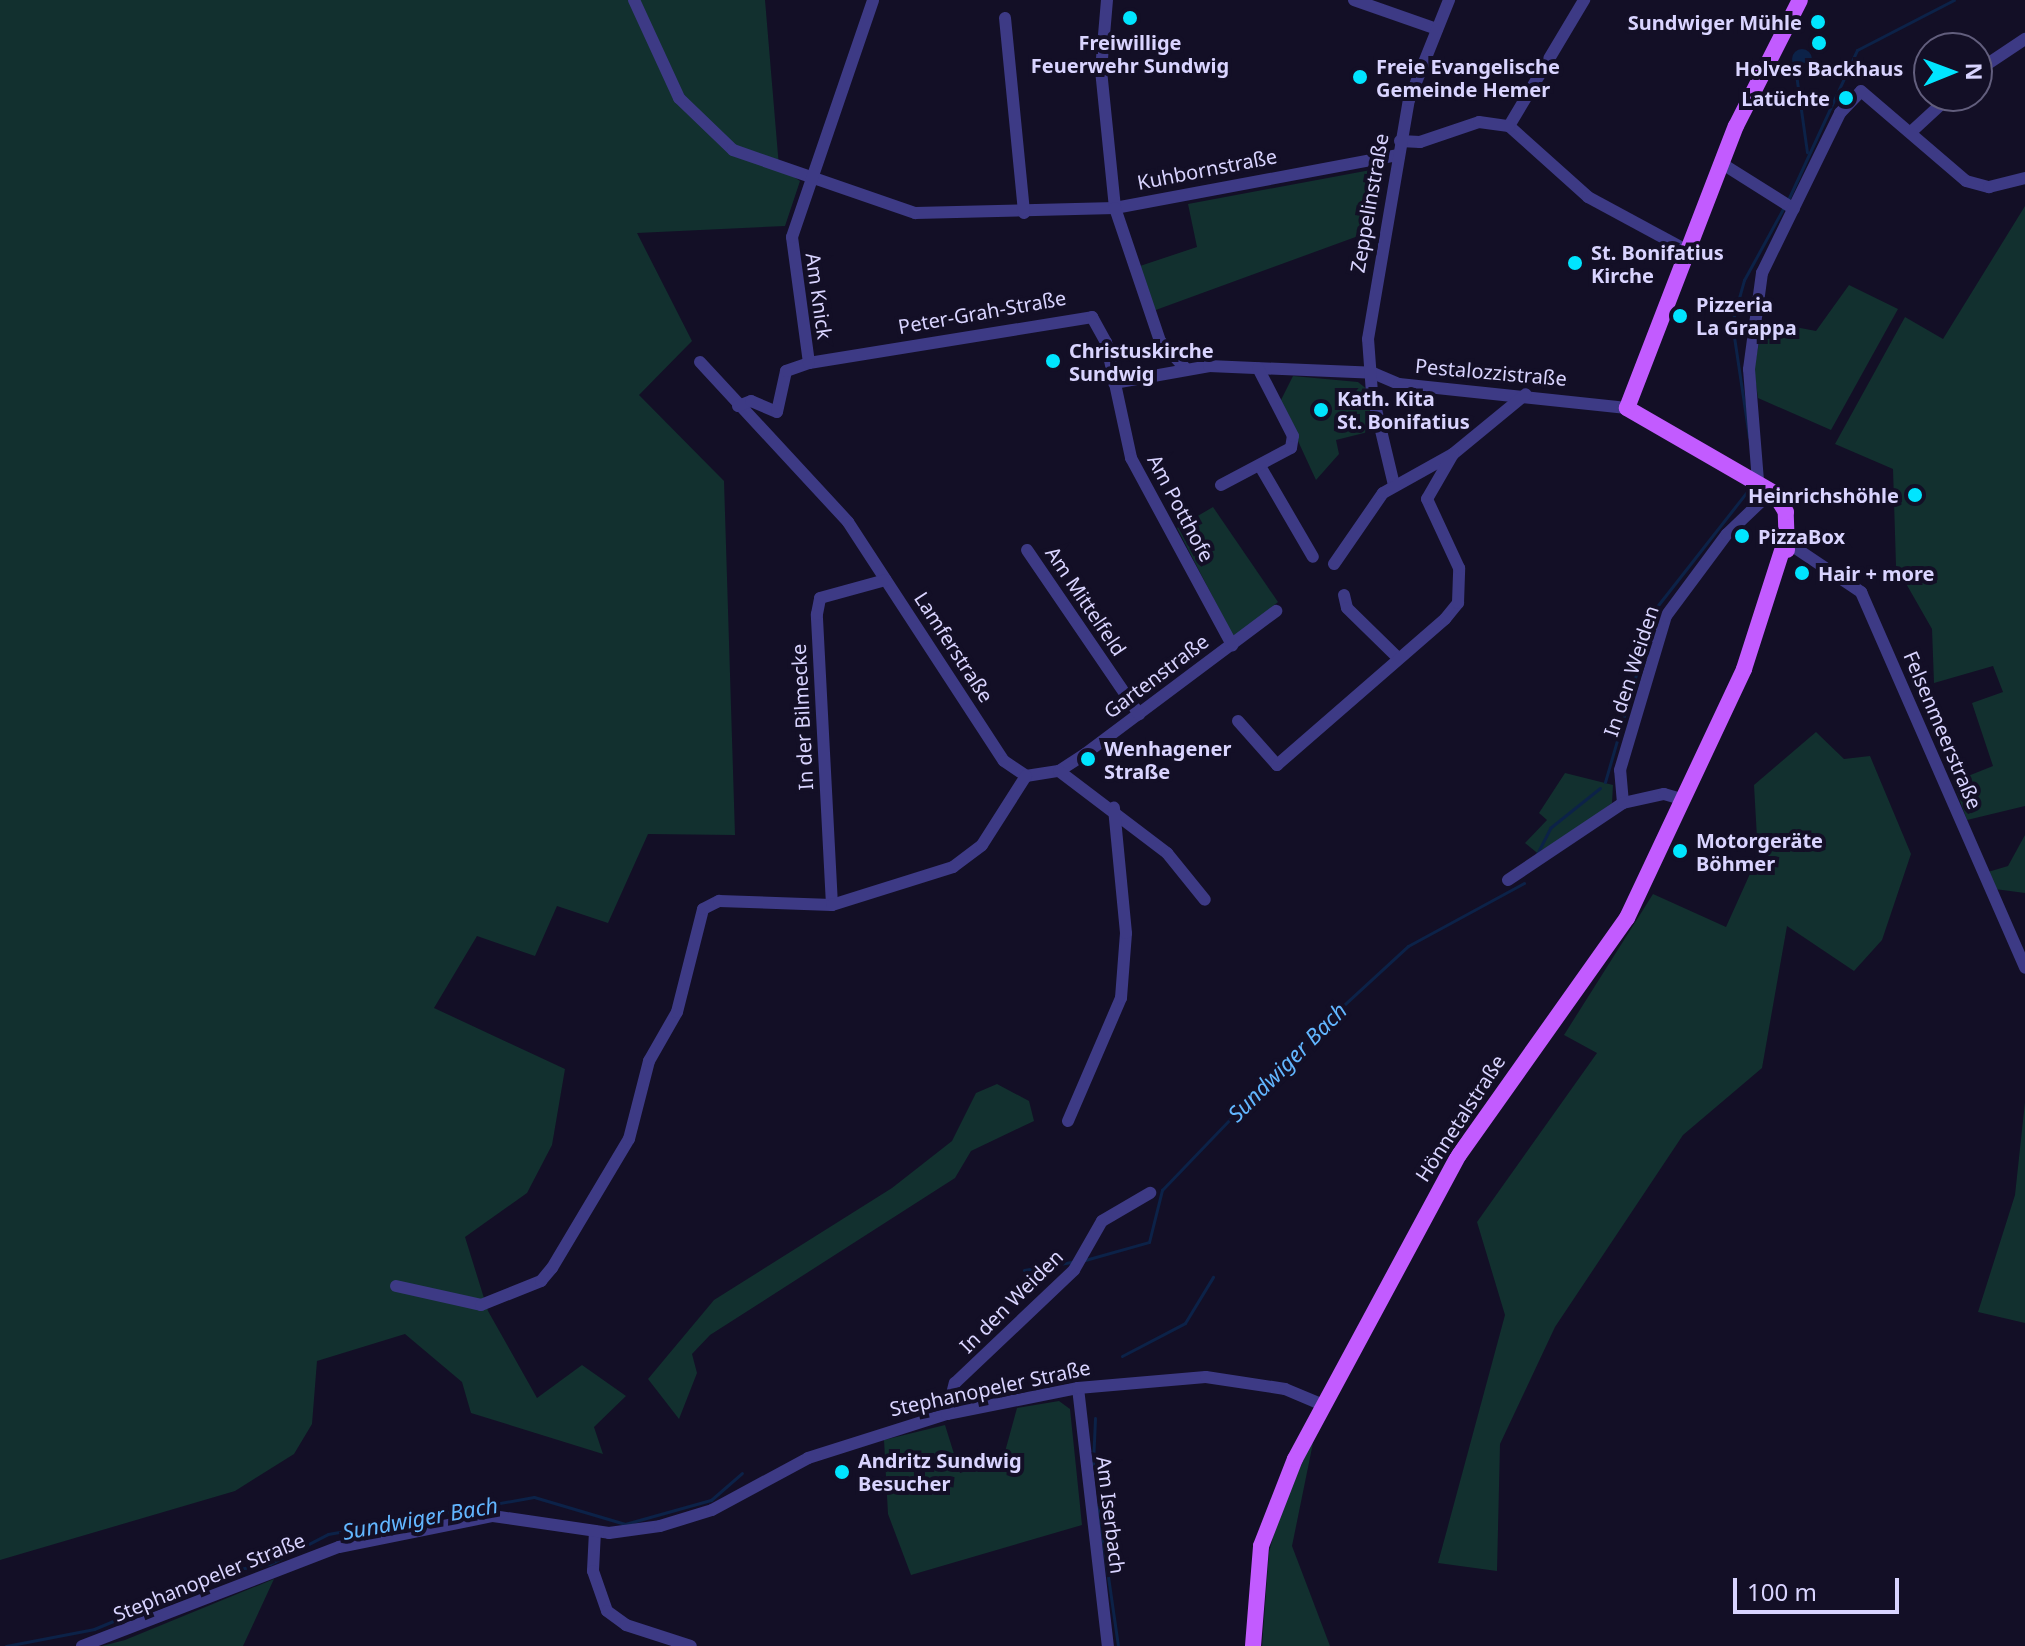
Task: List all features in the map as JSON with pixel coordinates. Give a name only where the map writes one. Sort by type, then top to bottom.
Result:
[{"type":"main road","points":[[1765,486],[1627,408],[1721,163],[1800,0]]},
{"type":"main road","name":"Hönnetalstraße","points":[[1253,1646],[1268,1521],[1323,1405],[1452,1166],[1540,1032],[1627,918],[1756,634],[1784,567],[1786,512],[1765,486]]},
{"type":"street","name":"Kuhbornstraße","points":[[634,0],[679,98],[704,127],[733,150],[814,175],[915,213],[1024,213],[1115,208],[1397,155]]},
{"type":"street","name":"Am Knick","points":[[738,406],[751,401],[777,412],[786,371],[809,363],[792,237],[873,0]]},
{"type":"street","points":[[1107,0],[1102,101],[1115,208],[1160,341],[1186,369]]},
{"type":"street","points":[[1354,0],[1437,29]]},
{"type":"street","name":"Zeppelinstraße","points":[[1373,373],[1368,339],[1397,155],[1417,69],[1449,0]]},
{"type":"street","points":[[1509,126],[1584,0]]},
{"type":"street","points":[[1005,18],[1024,213]]},
{"type":"street","points":[[1993,60],[2025,39]]},
{"type":"street","points":[[1765,486],[1749,369],[1758,293],[1788,206],[1829,127],[1861,91],[1978,187],[2025,178]]},
{"type":"street","points":[[1911,132],[1933,112]]},
{"type":"street","points":[[1400,141],[1420,142],[1479,122],[1509,126],[1588,197],[1686,250]]},
{"type":"street","points":[[1721,163],[1788,206]]},
{"type":"street","name":"Peter-Grah-Straße","points":[[809,363],[1078,314],[1100,328],[1114,383]]},
{"type":"street","name":"Lamferstraße","points":[[700,362],[848,522],[1004,761],[1026,776]]},
{"type":"street","points":[[1221,485],[1291,448],[1293,436],[1258,368]]},
{"type":"street","name":"Pestalozzistraße","points":[[1114,383],[1186,369],[1258,368],[1373,373],[1399,384],[1526,394],[1627,408]]},
{"type":"street","points":[[1373,373],[1394,485]]},
{"type":"street","name":"Am Potthofe","points":[[1114,383],[1131,458],[1232,645]]},
{"type":"street","points":[[1334,564],[1394,485],[1453,454],[1526,394]]},
{"type":"street","points":[[1238,721],[1277,765],[1458,603],[1455,553],[1427,509],[1429,489],[1453,454]]},
{"type":"street","points":[[1260,466],[1313,557]]},
{"type":"street","name":"In den Weiden","points":[[1623,803],[1620,770],[1666,616],[1765,486]]},
{"type":"street","name":"Felsenmeerstraße","points":[[1785,541],[1861,592],[2025,968]]},
{"type":"street","name":"Am Mittelfeld","points":[[1027,550],[1139,714]]},
{"type":"street","name":"In der Bilmecke","points":[[832,905],[817,614],[820,598],[886,580]]},
{"type":"street","points":[[1344,595],[1347,608],[1396,656]]},
{"type":"street","name":"Gartenstraße","points":[[1059,771],[1276,611]]},
{"type":"street","points":[[396,1286],[481,1305],[541,1281],[618,1164],[649,1061],[677,1012],[703,909],[719,901],[832,905],[953,867],[982,845],[1026,776],[1059,771],[1114,808],[1167,853],[1205,900]]},
{"type":"street","points":[[1508,880],[1623,803],[1664,794],[1682,799]]},
{"type":"street","points":[[1068,1121],[1121,998],[1126,933],[1114,808]]},
{"type":"street","name":"In den Weiden","points":[[947,1414],[955,1383],[1074,1270],[1102,1221],[1150,1193]]},
{"type":"street","name":"Stephanopeler Straße","points":[[82,1646],[339,1547],[493,1516],[595,1531],[640,1530],[712,1510],[808,1458],[947,1414],[1078,1388],[1226,1378],[1323,1405]]},
{"type":"street","name":"Am Iserbach","points":[[1078,1388],[1108,1646]]},
{"type":"street","points":[[595,1531],[593,1571],[607,1611],[626,1625],[691,1646]]},
{"type":"green space","points":[[0,0],[765,0],[779,167],[800,181],[785,226],[637,233],[692,341],[639,395],[724,481],[735,835],[648,834],[608,923],[557,906],[535,956],[477,936],[434,1008],[565,1069],[552,1145],[527,1193],[465,1237],[488,1311],[537,1398],[582,1365],[626,1396],[594,1427],[603,1454],[471,1413],[462,1382],[405,1334],[317,1361],[312,1424],[294,1454],[235,1491],[0,1560]]},
{"type":"green space","points":[[1376,169],[1372,231],[1153,311],[1140,266],[1197,247],[1188,204]]},
{"type":"green space","points":[[2025,206],[2025,806],[1967,820],[1953,782],[1993,766],[1972,703],[2003,692],[1993,666],[1934,683],[1932,629],[1896,566],[1893,469],[1835,444],[1905,317],[1943,339]]},
{"type":"green space","points":[[1849,285],[1898,309],[1831,430],[1758,398],[1754,369],[1763,321],[1816,331]]},
{"type":"green space","points":[[1293,376],[1358,382],[1368,390],[1376,430],[1336,440],[1339,454],[1316,480],[1280,402]]},
{"type":"green space","points":[[1213,507],[1278,602],[1234,638],[1177,528]]},
{"type":"green space","points":[[1816,732],[1844,759],[1870,756],[1911,854],[1882,940],[1854,971],[1787,926],[1762,1068],[1683,1135],[1555,1327],[1500,1444],[1497,1571],[1438,1563],[1505,1315],[1477,1222],[1597,1053],[1564,1035],[1653,894],[1726,927],[1758,856],[1754,785]]},
{"type":"green space","points":[[1565,773],[1613,785],[1612,803],[1541,856],[1525,843],[1547,820],[1539,813]]},
{"type":"green space","points":[[2025,835],[2025,893],[1995,889],[1988,872],[2008,866]]},
{"type":"green space","points":[[997,1084],[1029,1101],[1034,1121],[971,1151],[955,1178],[710,1335],[692,1354],[697,1373],[679,1419],[648,1379],[714,1300],[892,1188],[952,1141],[976,1093]]},
{"type":"green space","points":[[2025,1102],[2025,1323],[1978,1312],[2015,1195]]},
{"type":"green space","points":[[1059,1401],[1070,1409],[1082,1525],[911,1575],[888,1514],[884,1440],[945,1425],[960,1473],[1003,1459],[1017,1408]]},
{"type":"green space","points":[[1314,1438],[1292,1546],[1330,1646],[1262,1646],[1269,1552],[1283,1501]]},
{"type":"green space","points":[[274,1579],[243,1646],[102,1646],[125,1640]]},
{"type":"water","points":[[1802,49],[1809,52],[1812,59],[1809,66],[1802,69],[1795,66],[1792,59],[1795,52]]},
{"type":"waterway","name":"Sundwiger Bach","points":[[1788,200],[1857,50],[1954,0]]},
{"type":"waterway","points":[[1795,67],[1807,152]]},
{"type":"waterway","name":"Sundwiger Bach","points":[[1749,437],[1732,323],[1744,280],[1784,207]]},
{"type":"waterway","name":"Sundwiger Bach","points":[[1605,782],[1655,609],[1749,489]]},
{"type":"waterway","name":"Sundwiger Bach","points":[[1536,856],[1550,828],[1600,788]]},
{"type":"waterway","name":"Sundwiger Bach","points":[[1085,1260],[1149,1242],[1162,1190],[1308,1038],[1408,946],[1524,883]]},
{"type":"waterway","name":"Sundwiger Bach","points":[[1024,1270],[1071,1262]]},
{"type":"waterway","name":"Sundwiger Bach","points":[[1122,1356],[1185,1323],[1213,1277]]},
{"type":"waterway","points":[[1093,1464],[1095,1418]]},
{"type":"waterway","name":"Sundwiger Bach","points":[[6,1646],[94,1629],[238,1569],[270,1564],[328,1534],[534,1497],[625,1524],[711,1500],[742,1473]]},
{"type":"waterway","points":[[1098,1507],[1118,1646]]},
{"type":"place","name":"Freiwillige Feuerwehr Sundwig","points":[[1130,18]]},
{"type":"place","name":"Sundwiger Mühle","points":[[1818,22]]},
{"type":"place","name":"Holves Backhaus","points":[[1819,43]]},
{"type":"place","name":"Freie Evangelische Gemeinde Hemer","points":[[1360,77]]},
{"type":"place","name":"Latüchte","points":[[1846,98]]},
{"type":"place","name":"St. Bonifatius Kirche","points":[[1575,263]]},
{"type":"place","name":"Pizzeria La Grappa","points":[[1680,316]]},
{"type":"place","name":"Christuskirche Sundwig","points":[[1053,361]]},
{"type":"place","name":"Kath. Kita St. Bonifatius","points":[[1321,410]]},
{"type":"place","name":"Heinrichshöhle","points":[[1915,495]]},
{"type":"place","name":"PizzaBox","points":[[1742,536]]},
{"type":"place","name":"Hair + more","points":[[1802,573]]},
{"type":"place","name":"Wenhagener Straße","points":[[1088,759]]},
{"type":"place","name":"Motorgeräte Böhmer","points":[[1680,851]]},
{"type":"place","name":"Andritz Sundwig Besucher","points":[[842,1472]]}]
